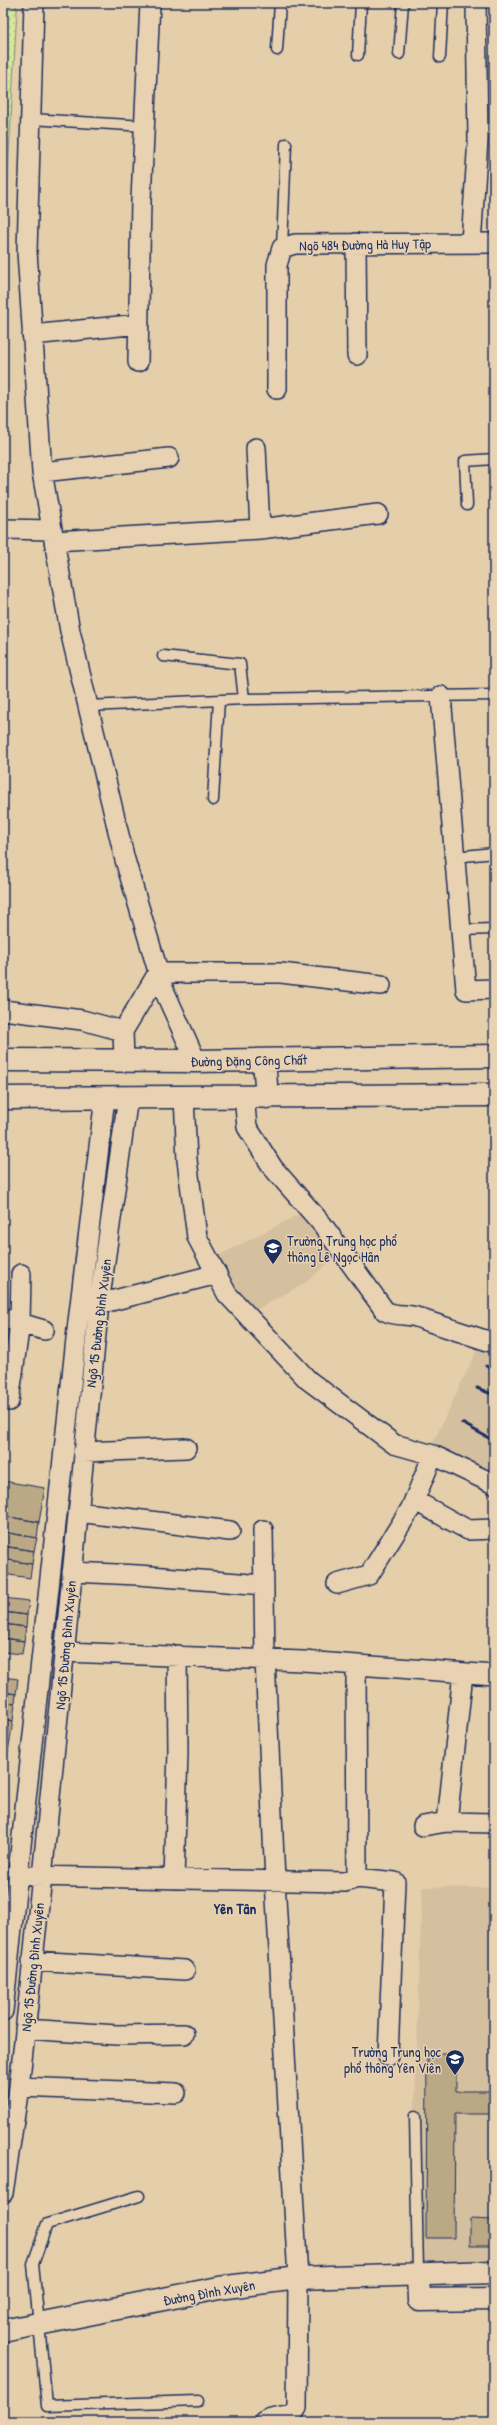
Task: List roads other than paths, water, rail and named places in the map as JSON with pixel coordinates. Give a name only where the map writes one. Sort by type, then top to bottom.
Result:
[{"type":"main road","name":"Đường Đặng Công Chất","points":[[3,1060],[196,1061],[494,1056]]},
{"type":"main road","points":[[264,1060],[266,1096]]},
{"type":"main road","points":[[3,1098],[494,1095]]},
{"type":"main road","name":"Đường Đình Xuyên","points":[[3,2331],[219,2288],[298,2278],[494,2272]]},
{"type":"main road","points":[[418,2274],[419,2300],[494,2299]]},
{"type":"street","points":[[34,3],[27,252],[42,472],[70,631],[125,860],[158,974],[196,1061]]},
{"type":"street","points":[[138,362],[150,3]]},
{"type":"street","points":[[471,243],[478,139],[476,3]]},
{"type":"street","points":[[356,243],[357,355]]},
{"type":"street","name":"Ngõ 484 Đường Hà Huy Tập","points":[[277,389],[277,265],[282,248],[295,244],[494,243]]},
{"type":"street","points":[[32,335],[139,324]]},
{"type":"street","points":[[256,448],[260,529]]},
{"type":"street","points":[[42,472],[169,458]]},
{"type":"street","points":[[3,529],[53,536],[260,529],[378,514]]},
{"type":"street","points":[[441,696],[466,990],[494,989]]},
{"type":"street","points":[[158,974],[281,973],[381,985]]},
{"type":"street","points":[[124,1060],[123,1031],[158,974]]},
{"type":"street","points":[[3,1010],[82,1020],[123,1031]]},
{"type":"street","points":[[244,1096],[247,1127],[273,1168],[322,1224],[386,1311],[395,1315],[414,1315],[424,1320],[494,1343]]},
{"type":"street","name":"Ngõ 15 Đường Đình Xuyên","points":[[3,2194],[19,2087],[42,1877],[65,1652],[83,1452],[99,1304],[128,1097]]},
{"type":"street","points":[[184,1097],[187,1160],[197,1237],[227,1294],[308,1380],[394,1444],[433,1455],[494,1484]]},
{"type":"street","name":"Ngõ 15 Đường Đình Xuyên","points":[[3,2011],[60,1487],[105,1098]]},
{"type":"street","points":[[9,1401],[12,1320],[21,1274]]},
{"type":"street","points":[[99,1304],[217,1274]]},
{"type":"street","points":[[12,1320],[44,1330]]},
{"type":"street","points":[[83,1452],[186,1448]]},
{"type":"street","points":[[337,1584],[369,1575],[414,1500],[433,1455]]},
{"type":"street","points":[[60,1487],[80,1490]]},
{"type":"street","points":[[414,1500],[468,1530],[494,1529]]},
{"type":"street","points":[[78,1512],[230,1531]]},
{"type":"street","points":[[263,1530],[266,1659],[275,1881],[298,2278],[297,2408],[292,2415],[271,2419],[265,2422]]},
{"type":"street","points":[[72,1572],[138,1575],[264,1585]]},
{"type":"street","points":[[65,1652],[266,1659],[494,1675]]},
{"type":"street","points":[[174,1879],[178,1752],[177,1656]]},
{"type":"street","points":[[356,1665],[357,1878]]},
{"type":"street","points":[[447,1822],[463,1673]]},
{"type":"street","points":[[423,1826],[447,1822],[494,1823]]},
{"type":"street","points":[[18,1875],[42,1877],[345,1882],[357,1878],[395,1882],[388,2056]]},
{"type":"street","points":[[32,1961],[185,1970]]},
{"type":"street","points":[[25,2029],[117,2036],[184,2034]]},
{"type":"street","points":[[19,2087],[176,2093]]},
{"type":"lane","points":[[277,50],[280,3]]},
{"type":"lane","points":[[358,55],[361,3]]},
{"type":"lane","points":[[399,54],[403,3]]},
{"type":"lane","points":[[440,57],[443,3]]},
{"type":"lane","points":[[31,119],[145,126]]},
{"type":"lane","points":[[282,248],[286,144]]},
{"type":"lane","points":[[466,505],[465,461],[494,459]]},
{"type":"lane","points":[[162,656],[240,664],[244,699]]},
{"type":"lane","points":[[88,706],[244,699],[494,694]]},
{"type":"lane","points":[[213,800],[219,700]]},
{"type":"lane","points":[[454,857],[494,853]]},
{"type":"lane","points":[[460,930],[494,929]]},
{"type":"lane","points":[[415,2116],[418,2274]]},
{"type":"lane","points":[[139,2196],[47,2224],[33,2264],[47,2406],[198,2401]]},
{"type":"railway","points":[[486,1366],[494,1370]]},
{"type":"railway","points":[[477,1388],[494,1395]]},
{"type":"railway","points":[[462,1423],[494,1441]]},
{"type":"place","name":"Trường Trung học phổ thông Lê Ngọc Hân","points":[[273,1265]]},
{"type":"place","name":"Trường Trung học phổ thông Yên Viên","points":[[455,2076]]},
{"type":"district","name":"Yên Tân","points":[[235,1908]]}]
